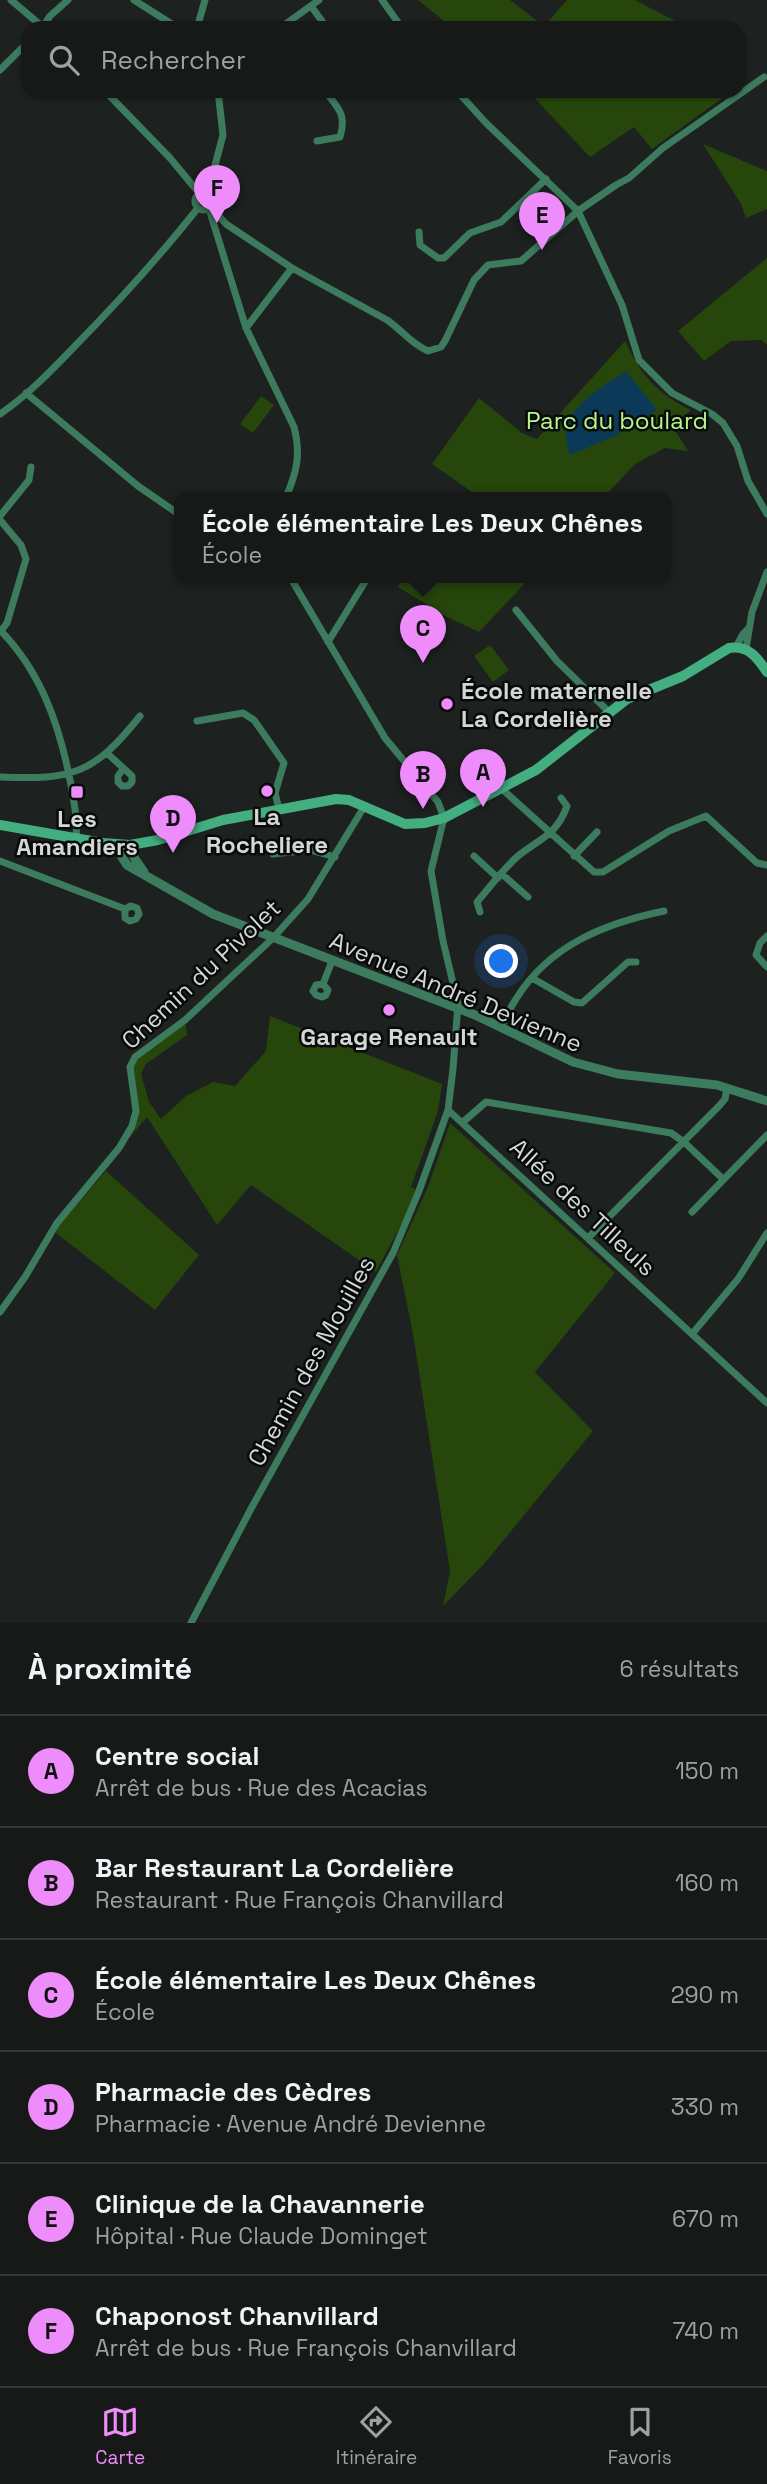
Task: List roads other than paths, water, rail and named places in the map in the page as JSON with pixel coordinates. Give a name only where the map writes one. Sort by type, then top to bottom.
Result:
[{"type":"main road","points":[[0,825],[114,845],[130,845],[158,840],[223,820],[336,799],[349,800],[405,824],[425,823],[444,818],[536,770],[627,699],[682,676],[717,655],[741,648],[755,655],[767,672]]},
{"type":"street","points":[[11,0],[35,21]]},
{"type":"street","points":[[47,21],[68,0]]},
{"type":"street","points":[[134,0],[167,21]]},
{"type":"street","points":[[199,21],[205,0]]},
{"type":"street","points":[[290,21],[319,0]]},
{"type":"street","points":[[382,0],[397,21]]},
{"type":"street","points":[[311,6],[322,21]]},
{"type":"street","points":[[0,69],[21,49]]},
{"type":"street","points":[[746,89],[764,76]]},
{"type":"street","points":[[112,98],[170,158],[199,193]]},
{"type":"street","points":[[208,192],[223,135],[219,98]]},
{"type":"street","points":[[317,141],[340,137],[344,125],[344,117],[330,98]]},
{"type":"street","points":[[463,98],[578,211],[622,305],[639,360],[672,393],[712,414],[723,423],[737,446],[748,481],[767,514]]},
{"type":"street","points":[[198,208],[210,208],[226,224],[292,268],[387,320],[414,345],[428,351],[440,347],[445,341],[474,280],[488,265],[521,261],[578,211],[629,178],[663,148],[733,98]]},
{"type":"street","points":[[419,232],[420,245],[438,258],[444,258],[470,233],[501,222],[546,179]]},
{"type":"street","points":[[199,193],[208,192]]},
{"type":"street","points":[[208,192],[213,198],[210,208],[246,328],[294,427],[298,444],[296,475],[288,492]]},
{"type":"street","points":[[198,208],[195,200],[199,193]]},
{"type":"street","points":[[1,413],[26,393],[143,275],[198,208]]},
{"type":"street","points":[[246,328],[292,268]]},
{"type":"street","points":[[26,393],[138,486],[174,511]]},
{"type":"street","points":[[31,467],[29,480],[0,518],[21,545],[26,559],[7,623],[0,631],[31,668],[61,740],[69,774],[77,827],[76,838]]},
{"type":"street","points":[[741,648],[767,572]]},
{"type":"street","points":[[294,583],[385,738],[438,802],[444,818]]},
{"type":"street","points":[[328,642],[365,583]]},
{"type":"street","points":[[516,610],[557,661],[609,712]]},
{"type":"street","points":[[197,721],[243,713],[254,720],[284,763],[275,793],[279,809]]},
{"type":"street","points":[[0,776],[43,779],[82,769],[108,754],[140,716]]},
{"type":"street","points":[[108,754],[124,769]]},
{"type":"street","points":[[502,789],[594,872],[603,872],[669,831],[706,816],[757,863],[767,865]]},
{"type":"street","points":[[480,912],[477,902],[518,856],[550,834],[562,819],[567,806],[561,798]]},
{"type":"street","name":"Chemin du Pivolet","points":[[0,1312],[25,1277],[57,1223],[119,1148],[132,1126],[136,1111],[130,1067],[135,1057],[185,1020],[272,938],[308,899],[364,807]]},
{"type":"street","name":"Chemin des Mouilles","points":[[191,1623],[253,1505],[393,1253],[448,1110],[458,1010],[431,871],[444,818]]},
{"type":"street","points":[[575,856],[597,832]]},
{"type":"street","name":"Avenue André Devienne","points":[[114,845],[127,865],[213,914],[501,1027],[573,1062],[597,1070],[654,1080],[706,1083],[767,1101]]},
{"type":"street","points":[[130,845],[133,856],[145,873]]},
{"type":"street","points":[[273,854],[310,850],[335,857]]},
{"type":"street","points":[[474,856],[528,897]]},
{"type":"street","points":[[0,861],[125,909]]},
{"type":"street","points":[[501,1027],[516,998],[558,953],[583,936],[610,924],[664,911]]},
{"type":"street","points":[[767,936],[760,943],[756,955],[767,967]]},
{"type":"street","points":[[323,984],[332,961]]},
{"type":"street","points":[[532,978],[574,1002],[582,1003],[628,962],[636,962]]},
{"type":"street","points":[[588,1238],[722,1103],[727,1088]]},
{"type":"street","points":[[463,1122],[486,1102],[671,1133],[723,1179]]},
{"type":"street","name":"Allée des Tilleuls","points":[[448,1110],[767,1403]]},
{"type":"street","points":[[692,1212],[767,1135]]},
{"type":"street","points":[[691,1334],[738,1279],[767,1233]]},
{"type":"water","points":[[626,371],[657,410],[617,435],[570,455],[566,434],[573,414],[589,397]]},
{"type":"place","name":"Chaponost Chanvillard","points":[[217,223]]},
{"type":"place","name":"Clinique de la Chavannerie","points":[[542,250]]},
{"type":"place","name":"École élémentaire Les Deux Chênes","points":[[423,663]]},
{"type":"place","name":"École maternelle La Cordelière","points":[[447,704]]},
{"type":"place","name":"La Rocheliere","points":[[267,791]]},
{"type":"place","name":"Les Amandiers","points":[[77,792]]},
{"type":"place","name":"Centre social","points":[[483,807]]},
{"type":"place","name":"Bar Restaurant La Cordelière","points":[[423,809]]},
{"type":"place","name":"Pharmacie des Cèdres","points":[[173,853]]},
{"type":"place","name":"Garage Renault","points":[[389,1010]]},
{"type":"park label","name":"Parc du boulard","points":[[617,420]]}]
